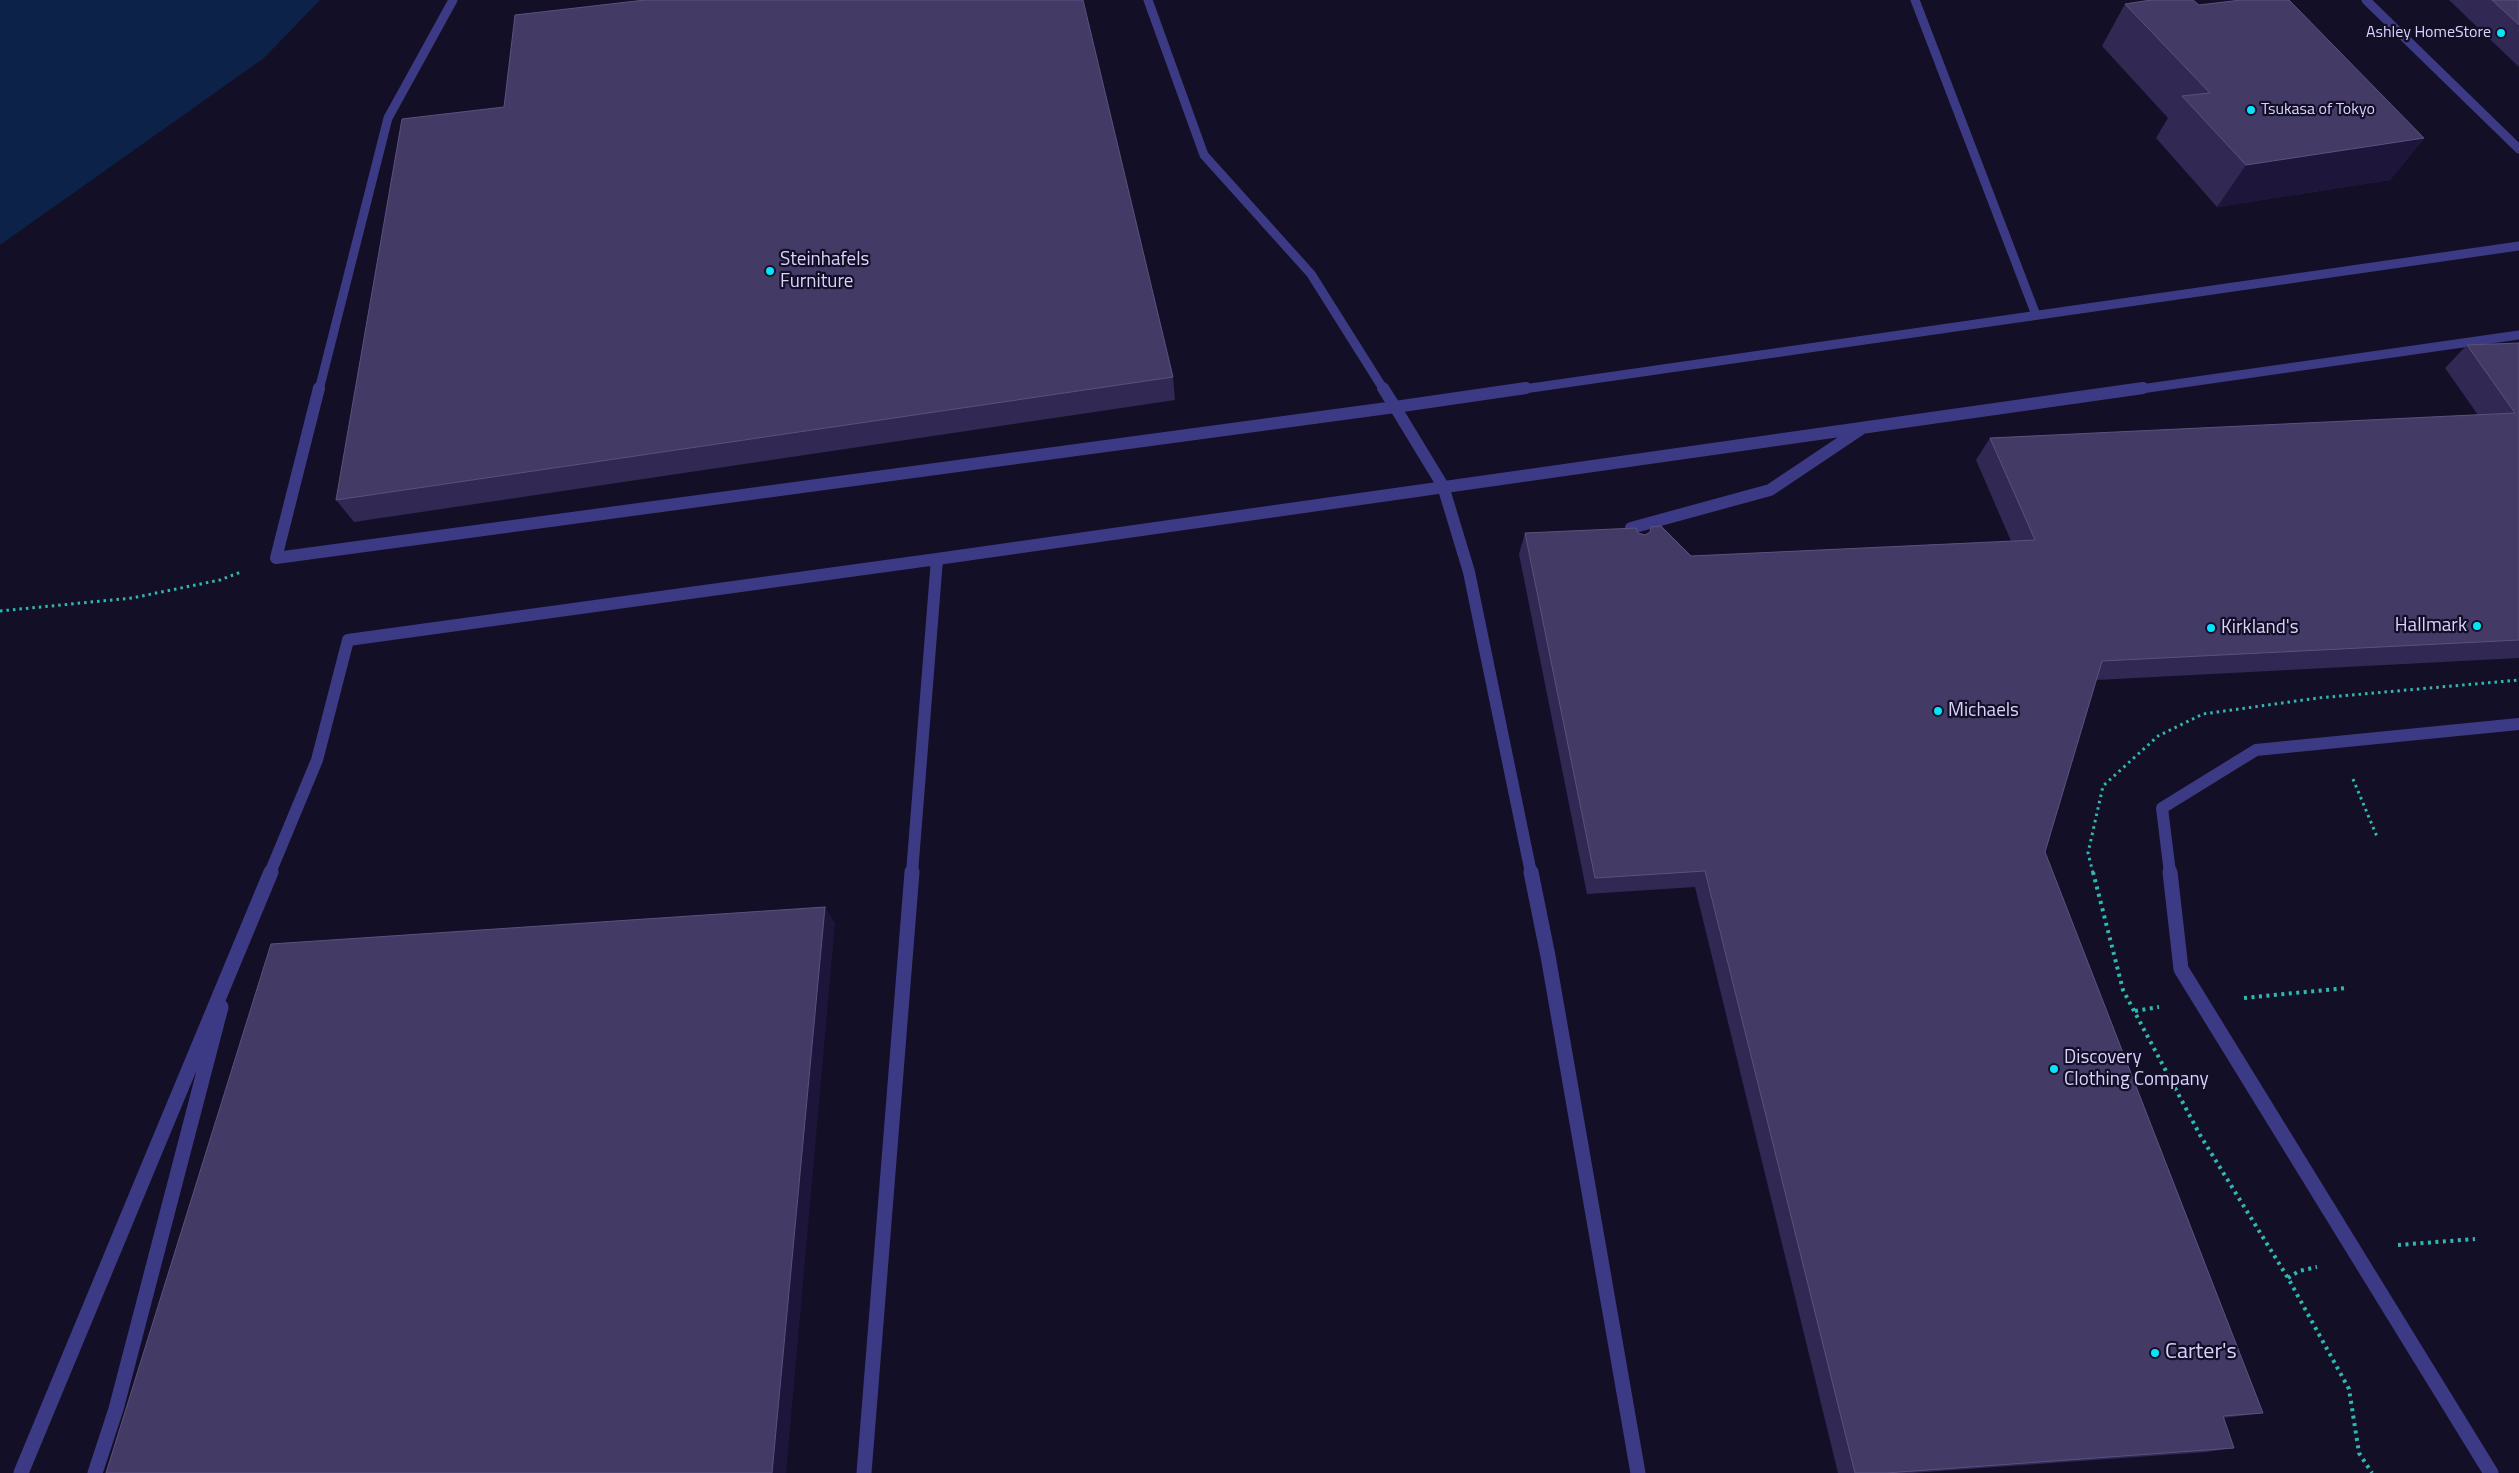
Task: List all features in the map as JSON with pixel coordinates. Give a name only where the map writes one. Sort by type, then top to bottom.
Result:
[{"type":"lane","points":[[453,0],[388,118],[276,558],[1395,407],[2519,246]]},
{"type":"lane","points":[[1148,0],[1204,155],[1311,274],[1443,486],[1469,572],[1546,947],[1638,1473]]},
{"type":"lane","points":[[1915,0],[2036,315]]},
{"type":"lane","points":[[2366,0],[2519,149]]},
{"type":"lane","points":[[21,1473],[317,760],[348,640],[937,559],[2519,335]]},
{"type":"lane","points":[[1636,548],[1631,528],[1770,490],[1865,427]]},
{"type":"lane","points":[[864,1473],[937,559]]},
{"type":"lane","points":[[2491,1473],[2180,969],[2162,808],[2256,750],[2519,724]]},
{"type":"lane","points":[[95,1473],[116,1409],[233,962]]},
{"type":"path","points":[[0,611],[132,598],[220,580],[276,558]]},
{"type":"path","points":[[2372,1473],[2359,1453],[2349,1389],[2288,1278],[2200,1135],[2123,990],[2088,853],[2103,786],[2158,736],[2203,714],[2318,698],[2519,680]]},
{"type":"path","points":[[2246,998],[2346,988]]},
{"type":"path","points":[[2396,1246],[2475,1239]]},
{"type":"water","points":[[0,0],[320,0],[264,58],[0,245]]},
{"type":"building","name":"Steinhafels Furniture","points":[[645,0],[1083,0],[1173,377],[336,500],[402,119],[504,107],[515,15]]},
{"type":"building","points":[[2151,0],[2193,0],[2199,5],[2241,0],[2289,0],[2424,138],[2246,165],[2182,96],[2210,93],[2125,4]]},
{"type":"building","points":[[2492,0],[2519,0],[2519,25]]},
{"type":"building","points":[[2519,343],[2519,640],[2102,661],[2045,852],[2263,1413],[2223,1416],[2234,1448],[1886,1473],[1855,1473],[1705,871],[1595,878],[1525,533],[1636,528],[1638,533],[1645,535],[1650,532],[1651,527],[1661,526],[1691,556],[2035,540],[1990,438],[2515,413],[2467,345]]},
{"type":"building","points":[[825,907],[772,1473],[106,1473],[271,944]]},
{"type":"place","name":"Ashley HomeStore","points":[[2501,33]]},
{"type":"place","name":"Tsukasa of Tokyo","points":[[2251,110]]},
{"type":"place","name":"Steinhafels Furniture","points":[[770,271]]},
{"type":"place","name":"Hallmark","points":[[2477,626]]},
{"type":"place","name":"Kirkland's","points":[[2211,628]]},
{"type":"place","name":"Michaels","points":[[1938,711]]},
{"type":"place","name":"Discovery Clothing Company","points":[[2054,1069]]},
{"type":"place","name":"Carter's","points":[[2155,1353]]}]
